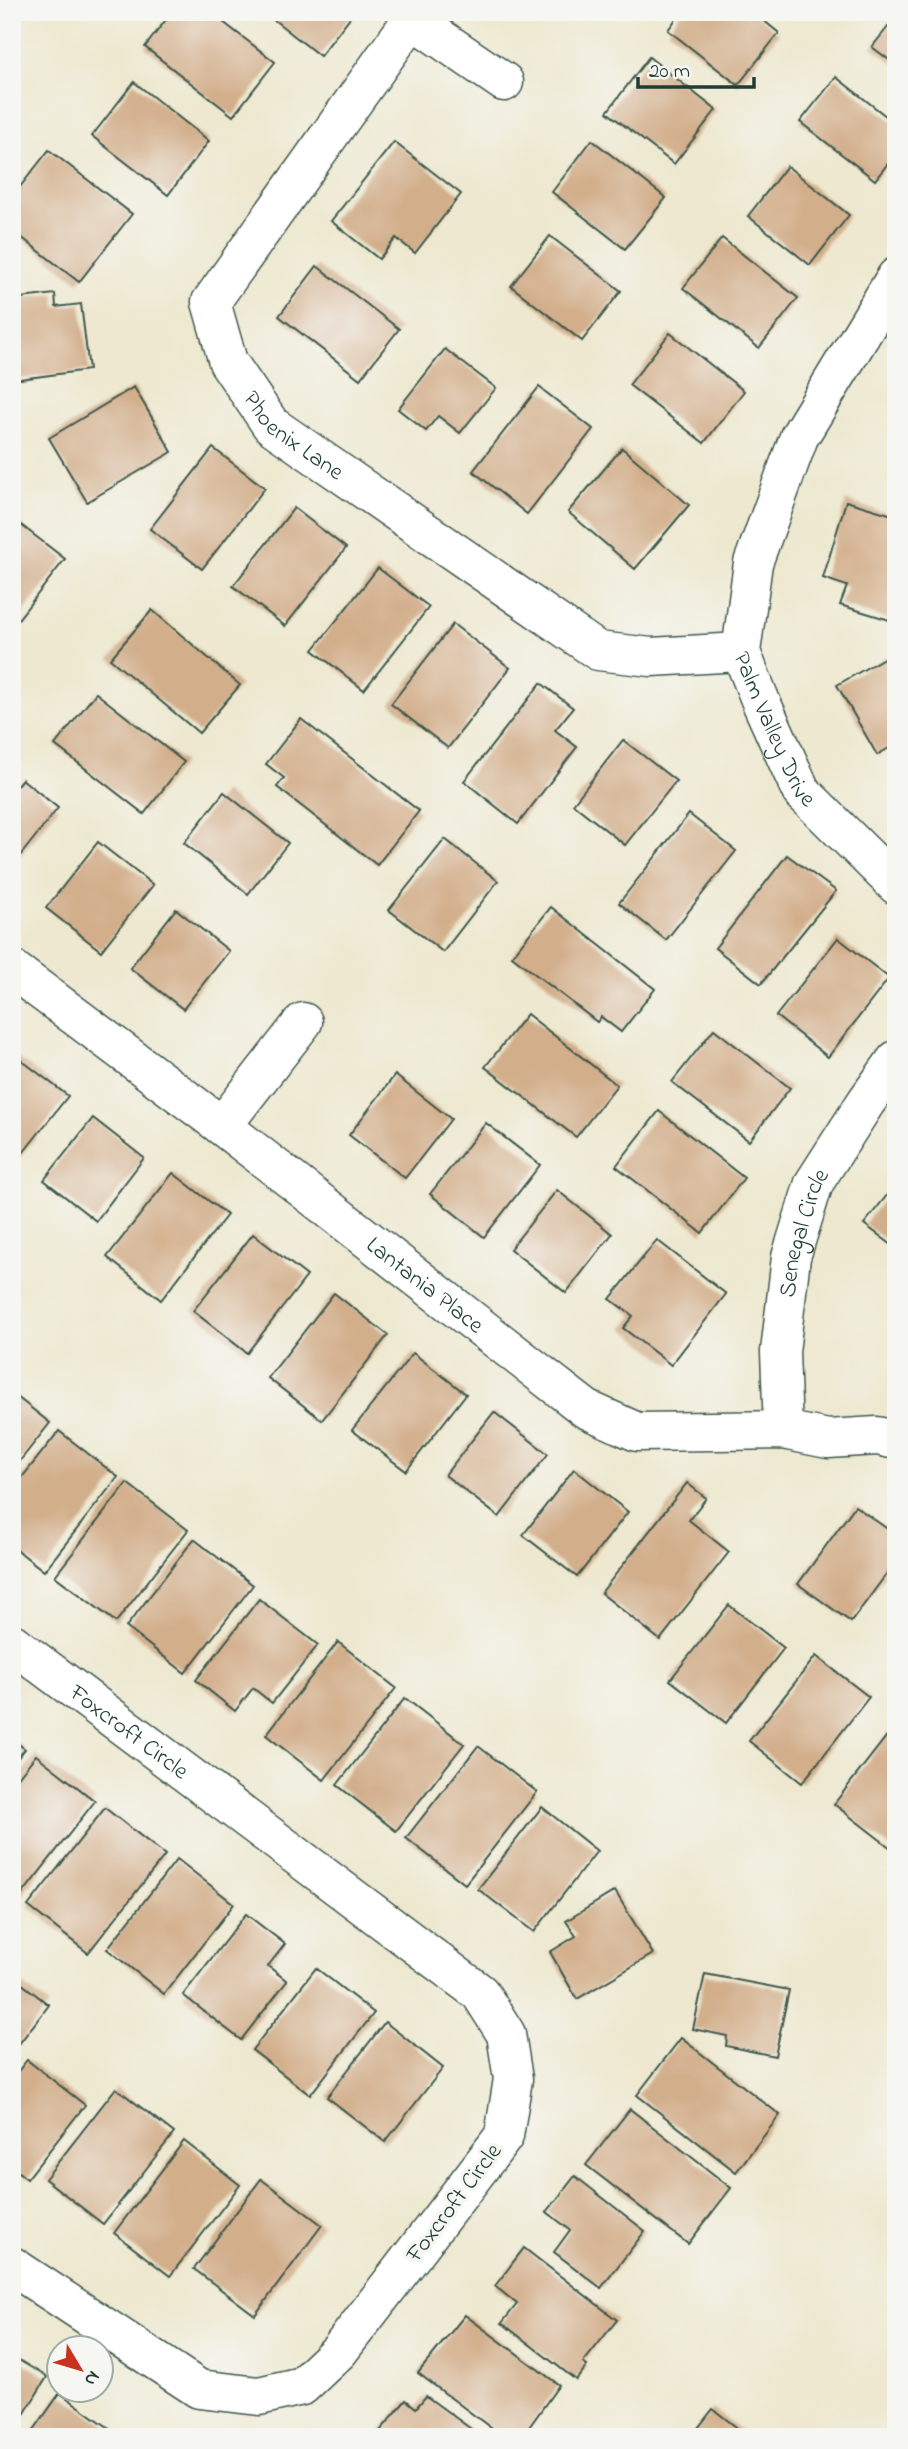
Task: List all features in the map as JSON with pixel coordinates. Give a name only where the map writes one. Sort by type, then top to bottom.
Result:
[{"type":"street","points":[[414,16],[504,82]]},
{"type":"street","name":"Phoenix Lane","points":[[414,16],[211,302],[228,362],[271,425],[598,651],[651,657],[741,652]]},
{"type":"street","name":"Palm Valley Drive","points":[[896,278],[799,437],[753,563],[741,652],[801,791],[896,885]]},
{"type":"street","name":"Lantania Place","points":[[12,969],[222,1126],[586,1409],[637,1432],[783,1430],[828,1439],[877,1436],[896,1440]]},
{"type":"street","points":[[222,1126],[303,1022]]},
{"type":"street","name":"Senegal Circle","points":[[783,1430],[780,1352],[791,1257],[814,1183],[896,1060]]},
{"type":"street","name":"Foxcroft Circle","points":[[12,1643],[480,1993],[506,2034],[513,2079],[504,2136],[339,2351],[302,2386],[259,2396],[199,2389],[12,2266]]},
{"type":"building","points":[[172,12],[210,12],[275,62],[233,116],[145,47]]},
{"type":"building","points":[[264,12],[354,12],[320,56]]},
{"type":"building","points":[[681,12],[753,12],[779,33],[738,85],[668,30]]},
{"type":"building","points":[[896,17],[896,65],[872,47]]},
{"type":"building","points":[[649,57],[716,110],[674,164],[607,112]]},
{"type":"building","points":[[836,77],[896,124],[896,153],[875,180],[800,122]]},
{"type":"building","points":[[134,82],[209,141],[168,195],[92,136]]},
{"type":"building","points":[[592,140],[666,198],[625,249],[552,192]]},
{"type":"building","points":[[394,142],[461,194],[415,253],[396,238],[379,259],[331,221]]},
{"type":"building","points":[[49,150],[132,214],[79,282],[12,230],[12,197]]},
{"type":"building","points":[[787,166],[849,215],[810,265],[748,216]]},
{"type":"building","points":[[550,236],[621,291],[582,341],[511,286]]},
{"type":"building","points":[[722,238],[798,298],[759,348],[683,288]]},
{"type":"building","points":[[317,266],[399,329],[360,379],[279,316]]},
{"type":"building","points":[[55,294],[56,307],[81,304],[89,370],[12,380],[12,299]]},
{"type":"building","points":[[670,333],[744,391],[704,443],[629,385]]},
{"type":"building","points":[[445,349],[496,388],[460,433],[438,416],[426,431],[398,409]]},
{"type":"building","points":[[134,387],[172,452],[87,502],[49,438]]},
{"type":"building","points":[[539,387],[593,429],[527,514],[473,471]]},
{"type":"building","points":[[213,448],[265,488],[202,569],[150,529]]},
{"type":"building","points":[[622,448],[689,505],[635,569],[568,512]]},
{"type":"building","points":[[846,501],[896,516],[896,622],[840,605],[847,586],[823,578]]},
{"type":"building","points":[[294,508],[346,548],[285,626],[233,586]]},
{"type":"building","points":[[12,518],[65,559],[12,627]]},
{"type":"building","points":[[378,568],[429,607],[364,690],[313,650]]},
{"type":"building","points":[[152,610],[240,685],[199,733],[110,659]]},
{"type":"building","points":[[453,624],[510,668],[448,748],[391,704]]},
{"type":"building","points":[[896,651],[896,744],[877,755],[837,685]]},
{"type":"building","points":[[541,683],[573,708],[555,730],[577,747],[518,824],[464,781]]},
{"type":"building","points":[[96,693],[184,762],[144,814],[55,745]]},
{"type":"building","points":[[301,719],[419,811],[377,865],[277,787],[284,778],[266,764]]},
{"type":"building","points":[[623,740],[676,781],[625,845],[573,804]]},
{"type":"building","points":[[22,779],[58,808],[12,866],[12,791]]},
{"type":"building","points":[[224,792],[288,843],[248,894],[184,843]]},
{"type":"building","points":[[689,814],[736,851],[666,940],[619,903]]},
{"type":"building","points":[[445,839],[498,881],[443,952],[389,910]]},
{"type":"building","points":[[98,842],[153,885],[101,951],[46,908]]},
{"type":"building","points":[[787,855],[836,891],[761,984],[715,948]]},
{"type":"building","points":[[551,907],[655,989],[621,1032],[601,1017],[597,1022],[512,956]]},
{"type":"building","points":[[176,909],[229,951],[183,1009],[130,968]]},
{"type":"building","points":[[838,938],[889,978],[828,1057],[776,1016]]},
{"type":"building","points":[[527,1014],[617,1085],[576,1137],[485,1067]]},
{"type":"building","points":[[714,1029],[790,1088],[749,1141],[672,1082]]},
{"type":"building","points":[[12,1053],[68,1096],[19,1158],[12,1153]]},
{"type":"building","points":[[395,1075],[451,1119],[405,1178],[349,1135]]},
{"type":"building","points":[[659,1111],[744,1178],[702,1233],[616,1166]]},
{"type":"building","points":[[93,1118],[144,1158],[96,1221],[44,1180]]},
{"type":"building","points":[[486,1123],[540,1165],[484,1237],[430,1194]]},
{"type":"building","points":[[173,1173],[227,1215],[161,1300],[107,1257]]},
{"type":"building","points":[[896,1184],[896,1248],[864,1224]]},
{"type":"building","points":[[557,1190],[612,1234],[566,1293],[510,1249]]},
{"type":"building","points":[[253,1234],[307,1276],[247,1353],[193,1311]]},
{"type":"building","points":[[657,1240],[726,1294],[671,1365],[623,1328],[633,1316],[610,1299]]},
{"type":"building","points":[[334,1293],[388,1335],[322,1420],[268,1378]]},
{"type":"building","points":[[413,1353],[466,1394],[406,1471],[352,1430]]},
{"type":"building","points":[[12,1393],[50,1423],[12,1471]]},
{"type":"building","points":[[494,1412],[548,1454],[499,1517],[445,1475]]},
{"type":"building","points":[[59,1431],[118,1477],[44,1571],[12,1546],[12,1490]]},
{"type":"building","points":[[574,1469],[628,1512],[577,1577],[523,1535]]},
{"type":"building","points":[[127,1483],[188,1530],[116,1622],[55,1576]]},
{"type":"building","points":[[687,1483],[706,1498],[689,1520],[729,1552],[660,1640],[601,1593]]},
{"type":"building","points":[[855,1506],[896,1535],[896,1561],[851,1622],[798,1584]]},
{"type":"building","points":[[194,1539],[253,1585],[185,1673],[126,1627]]},
{"type":"building","points":[[259,1599],[318,1645],[272,1703],[253,1688],[235,1711],[196,1680]]},
{"type":"building","points":[[729,1605],[784,1648],[726,1723],[670,1680]]},
{"type":"building","points":[[338,1642],[396,1688],[324,1780],[266,1735]]},
{"type":"building","points":[[816,1656],[869,1697],[802,1783],[749,1741]]},
{"type":"building","points":[[405,1698],[464,1744],[396,1831],[337,1785]]},
{"type":"building","points":[[896,1724],[896,1852],[834,1804]]},
{"type":"building","points":[[12,1739],[25,1749],[12,1765]]},
{"type":"building","points":[[478,1746],[537,1792],[465,1884],[406,1838]]},
{"type":"building","points":[[36,1755],[95,1801],[16,1902],[12,1899],[12,1785]]},
{"type":"building","points":[[542,1807],[597,1851],[534,1932],[478,1889]]},
{"type":"building","points":[[105,1808],[165,1855],[88,1953],[28,1906]]},
{"type":"building","points":[[177,1859],[234,1904],[164,1994],[107,1949]]},
{"type":"building","points":[[615,1891],[653,1954],[577,1999],[550,1952],[576,1936],[566,1921]]},
{"type":"building","points":[[246,1914],[285,1944],[268,1966],[287,1981],[241,2040],[183,1995]]},
{"type":"building","points":[[316,1968],[374,2013],[310,2095],[252,2050]]},
{"type":"building","points":[[705,1974],[789,1990],[775,2056],[726,2046],[727,2036],[693,2029]]},
{"type":"building","points":[[12,1976],[49,2005],[12,2053]]},
{"type":"building","points":[[385,2022],[443,2068],[385,2142],[327,2097]]},
{"type":"building","points":[[681,2038],[780,2115],[736,2172],[637,2095]]},
{"type":"building","points":[[27,2060],[85,2105],[27,2179],[12,2167],[12,2079]]},
{"type":"building","points":[[116,2088],[174,2133],[103,2224],[45,2179]]},
{"type":"building","points":[[630,2109],[731,2188],[688,2244],[586,2165]]},
{"type":"building","points":[[184,2141],[240,2185],[170,2276],[114,2233]]},
{"type":"building","points":[[575,2176],[645,2231],[601,2288],[554,2252],[570,2230],[547,2212]]},
{"type":"building","points":[[261,2179],[322,2225],[255,2315],[194,2269]]},
{"type":"building","points":[[524,2248],[617,2320],[583,2363],[587,2366],[576,2380],[502,2323],[517,2304],[495,2286]]},
{"type":"building","points":[[465,2315],[559,2385],[522,2437],[503,2437],[418,2373]]},
{"type":"building","points":[[12,2356],[46,2379],[12,2434]]},
{"type":"building","points":[[426,2396],[482,2437],[375,2437],[406,2400],[416,2408]]},
{"type":"building","points":[[52,2404],[76,2404],[122,2437],[29,2437]]},
{"type":"building","points":[[713,2409],[749,2437],[691,2437]]}]
